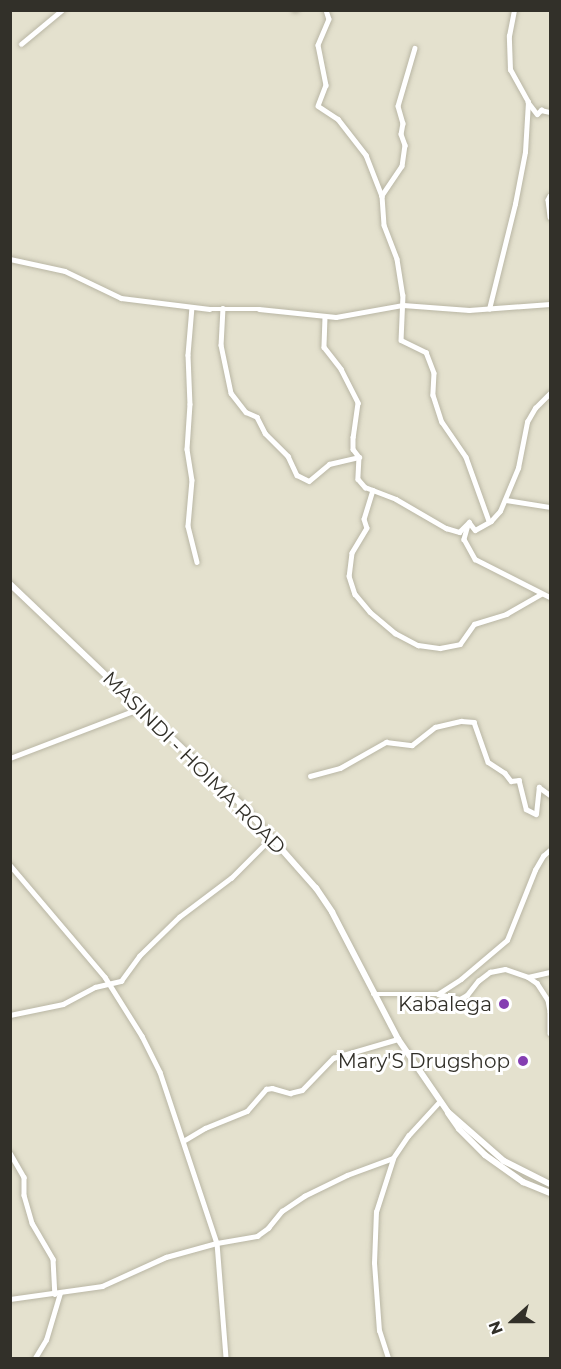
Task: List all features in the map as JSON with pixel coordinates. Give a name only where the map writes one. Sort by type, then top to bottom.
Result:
[{"type":"main road","name":"MASINDI - HOIMA ROAD","points":[[10,584],[272,837],[325,900],[398,1039],[459,1129],[485,1155],[523,1182],[550,1193]]},
{"type":"main road","name":"MASINDI - HOIMA ROAD","points":[[448,1112],[504,1161],[550,1184]]},
{"type":"street","points":[[21,44],[62,10]]},
{"type":"street","points":[[326,10],[329,19],[318,45],[326,84],[318,106],[338,119],[366,155],[382,196],[384,225],[397,259],[402,305],[401,340],[426,352],[434,373],[432,395],[442,422],[466,458],[489,521]]},
{"type":"street","points":[[514,10],[509,36],[510,70],[537,114],[541,110],[550,112]]},
{"type":"street","points":[[382,196],[402,166],[405,145],[401,134],[403,123],[398,106],[415,48]]},
{"type":"street","points":[[489,309],[521,173],[528,102]]},
{"type":"street","points":[[550,196],[548,200],[550,217]]},
{"type":"street","points":[[10,259],[65,271],[121,298],[192,307],[260,309],[325,317],[402,305],[489,309],[550,304]]},
{"type":"street","points":[[192,307],[188,355],[190,404],[187,449],[192,480],[188,526],[197,562]]},
{"type":"street","points":[[223,308],[221,345],[231,393],[246,412],[257,417],[265,433],[288,456],[297,476],[309,481],[328,464],[359,457]]},
{"type":"street","points":[[325,317],[324,347],[341,369],[358,403],[353,449],[359,457],[356,471],[358,479],[373,490],[396,499],[446,528],[459,532],[469,522]]},
{"type":"street","points":[[469,522],[475,530],[500,511],[519,468],[527,422],[535,408],[550,393]]},
{"type":"street","points":[[373,490],[364,519],[367,528],[352,553],[349,576],[355,594],[362,603],[395,633],[418,645],[440,648],[460,644],[474,624],[506,614],[541,594]]},
{"type":"street","points":[[506,500],[550,507]]},
{"type":"street","points":[[469,522],[464,539],[475,559],[550,597]]},
{"type":"street","points":[[10,758],[141,708]]},
{"type":"street","points":[[310,776],[340,768],[386,742],[412,745],[435,728],[461,721],[474,722],[488,762],[505,773],[511,781],[519,780],[526,809],[536,814],[539,788],[550,795]]},
{"type":"street","points":[[10,1015],[63,1004],[95,987],[121,981],[139,956],[179,917],[231,878],[272,837]]},
{"type":"street","points":[[438,994],[461,979],[507,940],[535,870],[543,856],[550,850]]},
{"type":"street","points":[[10,865],[109,984],[142,1036],[159,1072],[185,1140],[217,1243],[226,1359]]},
{"type":"street","points":[[373,994],[438,994],[455,999],[465,997],[478,981],[498,969],[528,977],[550,972]]},
{"type":"street","points":[[528,977],[543,991],[550,1012],[550,1033]]},
{"type":"street","points":[[185,1140],[205,1128],[247,1112],[266,1089],[272,1088],[290,1093],[302,1090],[333,1058],[398,1039]]},
{"type":"street","points":[[388,1359],[379,1331],[374,1263],[376,1212],[393,1158],[440,1102]]},
{"type":"street","points":[[10,1153],[24,1177],[24,1195],[32,1223],[53,1259],[58,1293],[46,1340],[35,1359]]},
{"type":"street","points":[[10,1299],[110,1284],[166,1257],[217,1243],[257,1236],[268,1228],[282,1211],[304,1196],[347,1175],[393,1158]]},
{"type":"place","name":"Kabalega","points":[[504,1004]]},
{"type":"place","name":"Mary'S Drugshop","points":[[523,1061]]}]
